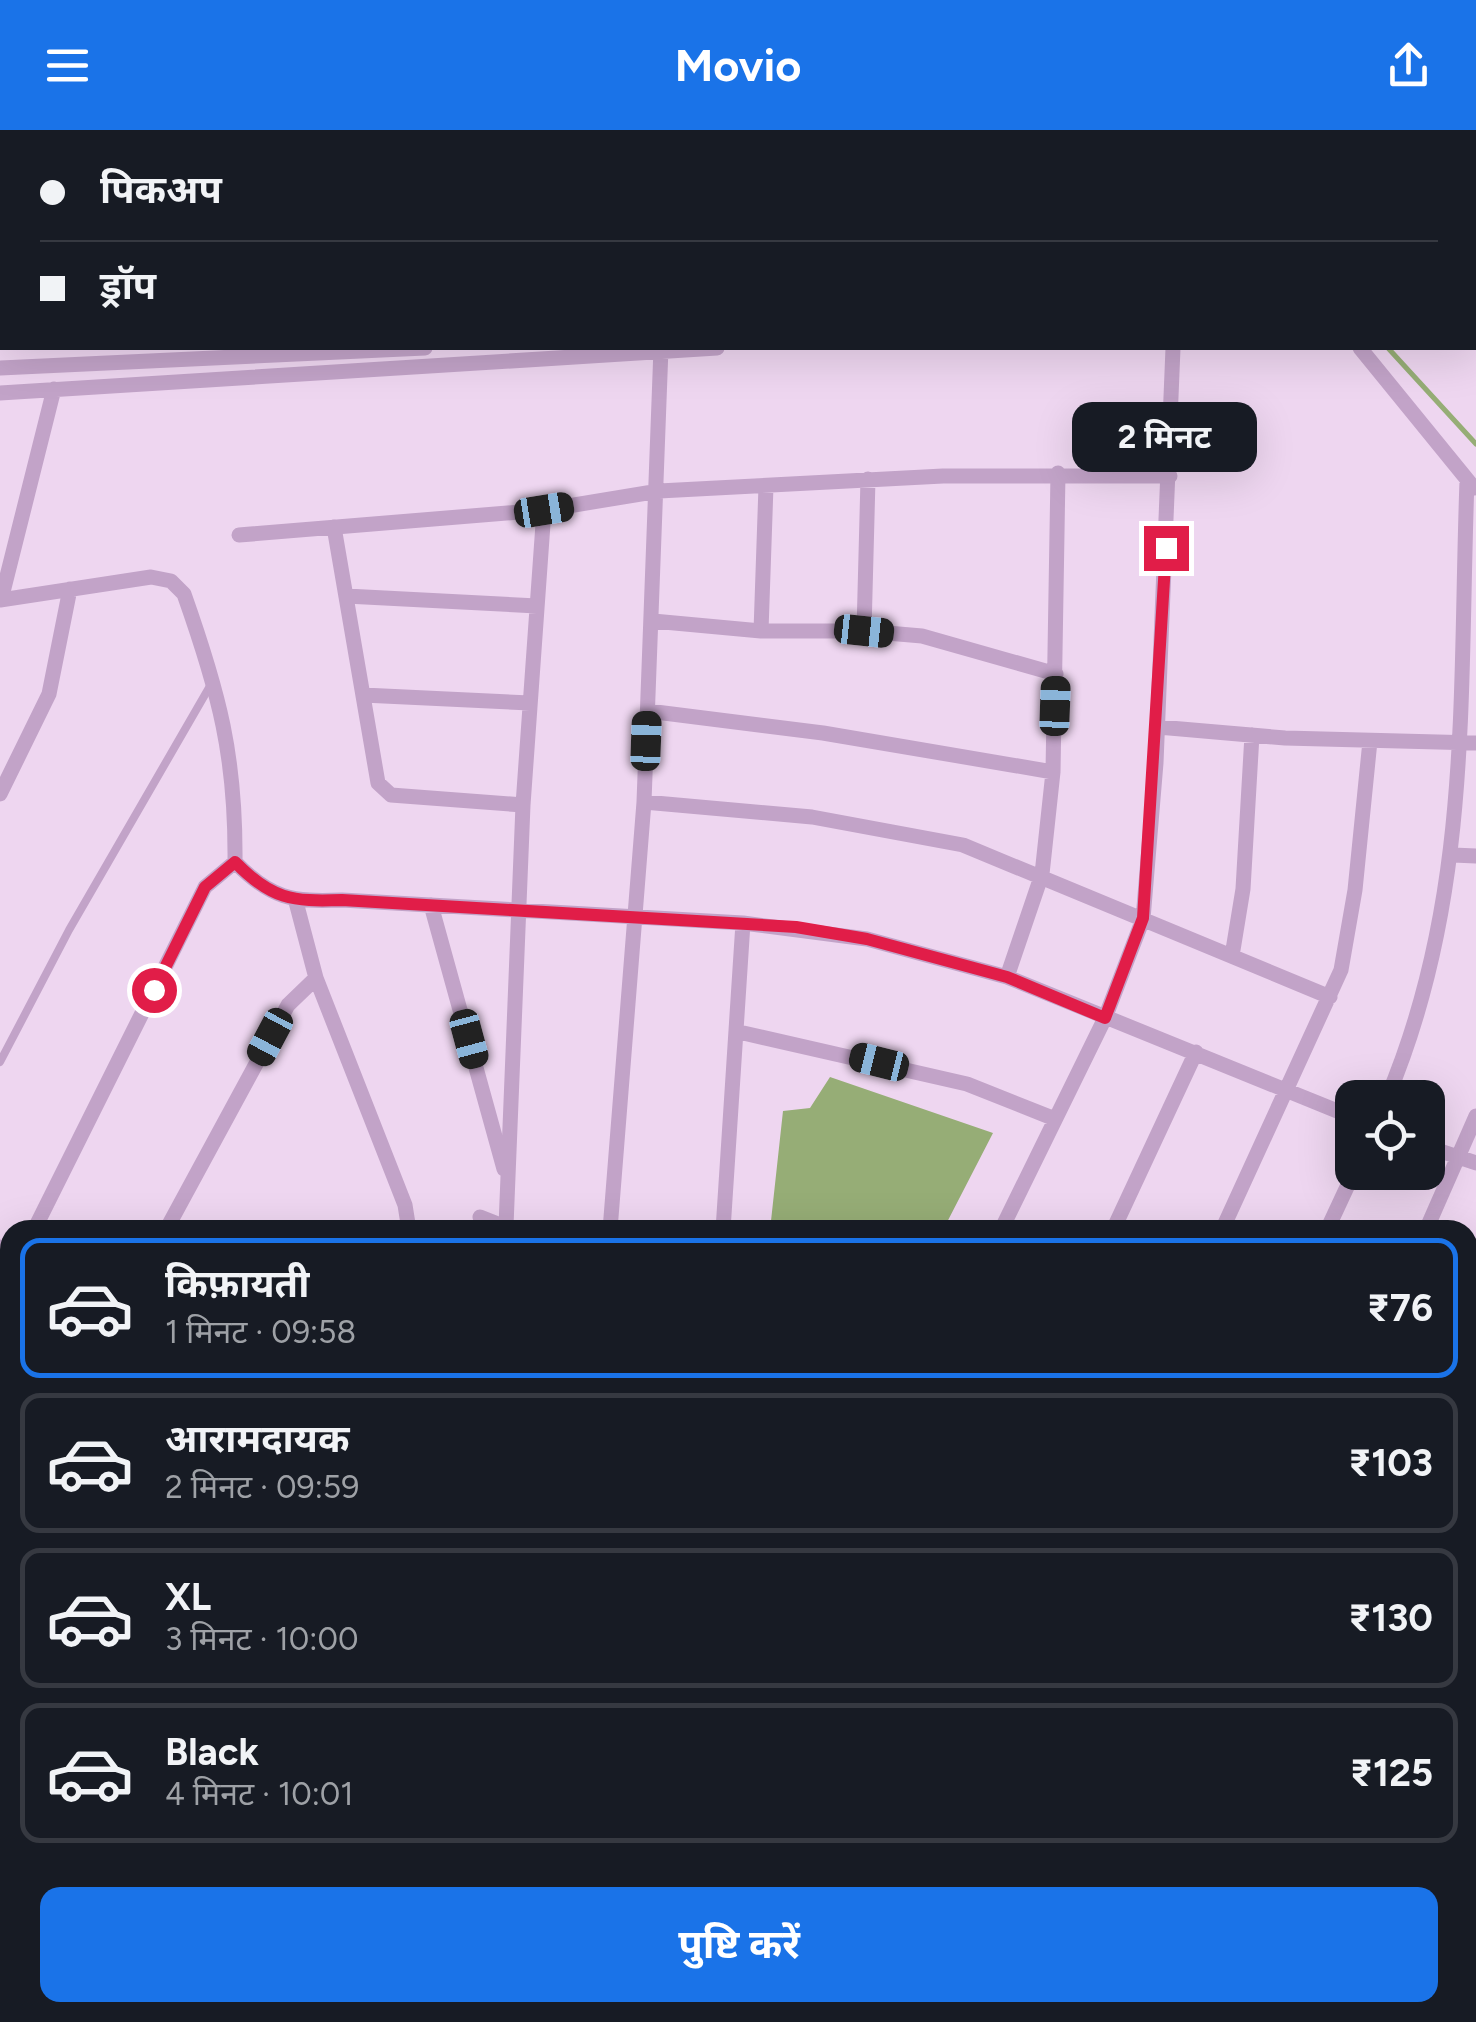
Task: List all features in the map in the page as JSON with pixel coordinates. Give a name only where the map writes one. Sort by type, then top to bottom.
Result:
[{"type":"street","points":[[0,368],[122,355],[328,350]]},
{"type":"street","points":[[0,392],[661,350],[659,492],[644,802],[611,1220]]},
{"type":"street","points":[[1006,1220],[1105,1018],[1143,918],[1158,727],[1173,350]]},
{"type":"street","points":[[1362,350],[1472,486],[1469,628],[1453,855],[1443,921],[1422,1002],[1394,1080]]},
{"type":"street","points":[[54,390],[0,600],[151,577],[171,581],[184,594],[213,681],[230,756],[235,862],[259,887],[296,902],[432,905],[743,923],[867,939],[1007,977],[1335,1110]]},
{"type":"street","points":[[240,535],[544,510],[659,492],[1058,473],[1170,476]]},
{"type":"street","points":[[1007,977],[1042,874],[1053,772],[1058,473]]},
{"type":"street","points":[[864,631],[868,480]]},
{"type":"street","points":[[760,631],[766,486]]},
{"type":"street","points":[[510,1220],[523,805],[544,510]]},
{"type":"street","points":[[334,527],[378,784],[391,795],[523,805]]},
{"type":"street","points":[[0,794],[49,694],[70,589]]},
{"type":"street","points":[[346,596],[537,606]]},
{"type":"street","points":[[653,621],[760,631],[864,631],[922,636],[1056,674]]},
{"type":"street","points":[[363,695],[530,703]]},
{"type":"street","points":[[648,711],[823,734],[1053,772]]},
{"type":"street","points":[[1158,727],[1370,741],[1476,743]]},
{"type":"street","points":[[1232,956],[1243,889],[1252,735]]},
{"type":"street","points":[[1227,1220],[1342,970],[1355,890],[1370,741]]},
{"type":"street","points":[[644,802],[812,817],[963,845],[1042,874],[1330,998]]},
{"type":"street","points":[[1453,855],[1476,856]]},
{"type":"street","points":[[39,1220],[205,887],[235,862]]},
{"type":"street","points":[[296,902],[316,978],[406,1205],[408,1220]]},
{"type":"street","points":[[432,905],[508,1182]]},
{"type":"street","points":[[724,1220],[739,1032],[743,923]]},
{"type":"street","points":[[171,1220],[288,1005],[316,978]]},
{"type":"street","points":[[739,1032],[967,1084],[1055,1119]]},
{"type":"street","points":[[1118,1220],[1196,1052]]},
{"type":"street","points":[[1432,1220],[1468,1161],[1476,1116]]},
{"type":"street","points":[[1332,1220],[1346,1190]]},
{"type":"street","points":[[480,1217],[488,1220]]},
{"type":"lane","points":[[0,1062],[69,930],[213,681]]},
{"type":"shaded area","points":[[830,1077],[993,1133],[948,1220],[771,1220],[783,1111],[810,1108]]},
{"type":"waterway","points":[[1390,350],[1476,444]]},
{"type":"route","points":[[154,990],[205,887],[235,862],[259,887],[296,902],[342,900],[743,923],[867,939],[1007,977],[1105,1018],[1143,918],[1156,763],[1166,548]]}]
